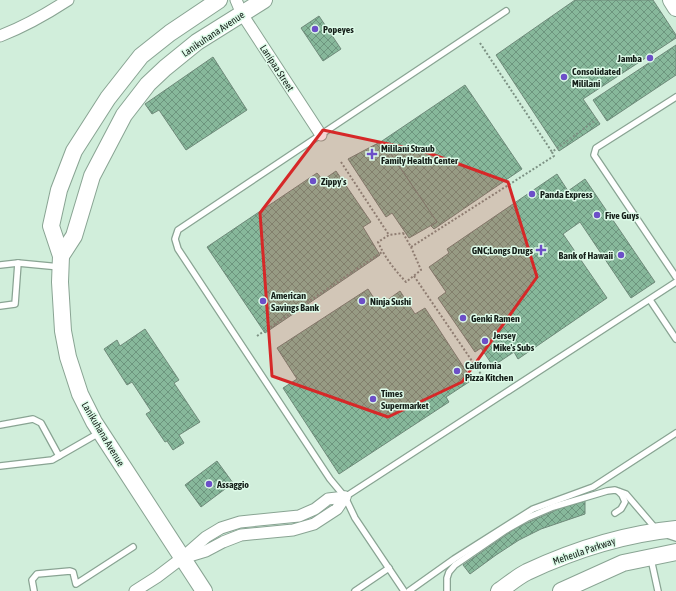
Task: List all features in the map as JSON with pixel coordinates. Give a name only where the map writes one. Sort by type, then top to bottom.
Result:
[{"type":"main road","name":"Lanikuhana Avenue","points":[[204,591],[101,432],[80,394],[68,358],[63,331],[60,261],[51,226],[58,190],[74,151],[108,98],[142,56],[170,32],[219,0]]},
{"type":"main road","name":"Lanikuhana Avenue","points":[[60,261],[74,236],[92,176],[124,115],[148,84],[164,68],[239,7],[264,0]]},
{"type":"main road","points":[[671,0],[676,8]]},
{"type":"main road","name":"Meheula Parkway","points":[[499,591],[525,573],[568,555],[610,540],[676,529]]},
{"type":"main road","points":[[561,591],[623,563],[676,552]]},
{"type":"street","points":[[0,36],[21,28],[68,0]]},
{"type":"street","name":"Lanipaa Street","points":[[239,7],[321,134]]},
{"type":"street","points":[[135,591],[182,558],[206,536],[221,528],[240,522],[299,516],[314,509],[328,499],[345,497]]},
{"type":"lane","points":[[404,591],[356,518],[345,497],[330,479],[178,249],[175,239],[178,230],[506,11]]},
{"type":"lane","points":[[676,97],[596,148],[594,155],[676,277]]},
{"type":"lane","points":[[0,265],[60,261]]},
{"type":"lane","points":[[0,306],[15,304],[18,263]]},
{"type":"lane","points":[[345,497],[676,282]]},
{"type":"lane","points":[[650,300],[676,339]]},
{"type":"lane","points":[[0,425],[33,419],[37,420],[41,423],[59,456]]},
{"type":"lane","points":[[0,466],[52,460],[101,432]]},
{"type":"lane","points":[[409,591],[533,508],[593,487],[676,433]]},
{"type":"lane","points":[[615,490],[621,493],[625,502],[621,509],[615,513]]},
{"type":"lane","points":[[447,591],[447,578],[449,572],[455,565],[506,530],[538,512],[585,497],[615,490],[626,494],[657,531],[676,538]]},
{"type":"lane","points":[[76,584],[133,547]]},
{"type":"lane","points":[[650,557],[658,591]]},
{"type":"lane","points":[[355,591],[389,568]]},
{"type":"lane","points":[[34,591],[32,580],[37,574],[70,571],[73,572],[76,591]]},
{"type":"path","points":[[411,247],[554,156],[480,43]]},
{"type":"path","points":[[552,152],[598,119]]},
{"type":"path","points":[[341,162],[389,235]]},
{"type":"path","points":[[403,233],[411,247],[421,270],[406,282],[382,252],[378,242],[389,235],[403,233]]},
{"type":"path","points":[[257,336],[382,252]]},
{"type":"path","points":[[414,276],[485,380]]},
{"type":"highlighted area","points":[[323,130],[426,152],[508,182],[537,277],[462,382],[388,417],[272,376],[260,213]]},
{"type":"building","name":"Consolidated Mililani","points":[[575,0],[653,0],[676,35],[676,38],[583,99],[600,124],[559,151],[496,55]]},
{"type":"building","points":[[319,16],[341,49],[323,61],[301,28]]},
{"type":"building","points":[[676,45],[676,75],[607,121],[593,100]]},
{"type":"building","points":[[213,57],[247,110],[186,150],[159,110],[152,114],[145,104]]},
{"type":"building","points":[[465,85],[522,169],[434,229],[431,226],[437,222],[382,141]]},
{"type":"building","points":[[382,141],[437,222],[409,238],[392,213],[386,217],[348,159]]},
{"type":"building","points":[[336,171],[371,222],[363,227],[380,255],[265,333],[207,247],[317,173],[323,180]]},
{"type":"building","points":[[557,174],[568,191],[585,179],[655,282],[631,298],[580,222],[563,234],[607,298],[518,359],[514,352],[493,366],[481,348],[475,352],[438,298],[446,292],[429,267],[449,253],[447,249]]},
{"type":"building","points":[[368,289],[379,306],[400,291],[415,314],[425,308],[472,380],[446,397],[449,402],[339,474],[283,388],[297,379],[277,348]]},
{"type":"building","points":[[145,329],[179,380],[174,383],[200,422],[179,435],[184,443],[173,450],[167,441],[165,442],[146,414],[151,411],[132,382],[127,385],[104,349],[117,340],[120,346]]},
{"type":"building","name":"Assaggio","points":[[217,461],[233,483],[201,507],[185,485]]},
{"type":"building","points":[[585,501],[585,514],[541,529],[519,540],[470,574],[463,565],[516,528],[563,507]]},
{"type":"place","name":"Popeyes","points":[[315,29]]},
{"type":"place","name":"Jamba","points":[[650,58]]},
{"type":"place","name":"Consolidated Mililani","points":[[564,77]]},
{"type":"place","name":"Mililani Straub Family Health Center","points":[[372,154]]},
{"type":"place","name":"Zippy's","points":[[313,181]]},
{"type":"place","name":"Panda Express","points":[[532,194]]},
{"type":"place","name":"Five Guys","points":[[597,215]]},
{"type":"place","name":"GNC;Longs Drugs","points":[[541,250]]},
{"type":"place","name":"Bank of Hawaii","points":[[621,255]]},
{"type":"place","name":"American Savings Bank","points":[[263,301]]},
{"type":"place","name":"Ninja Sushi","points":[[362,301]]},
{"type":"place","name":"Genki Ramen","points":[[463,318]]},
{"type":"place","name":"Jersey Mike's Subs","points":[[485,341]]},
{"type":"place","name":"California Pizza Kitchen","points":[[457,371]]},
{"type":"place","name":"Times Supermarket","points":[[373,399]]},
{"type":"place","name":"Assaggio","points":[[209,484]]}]
